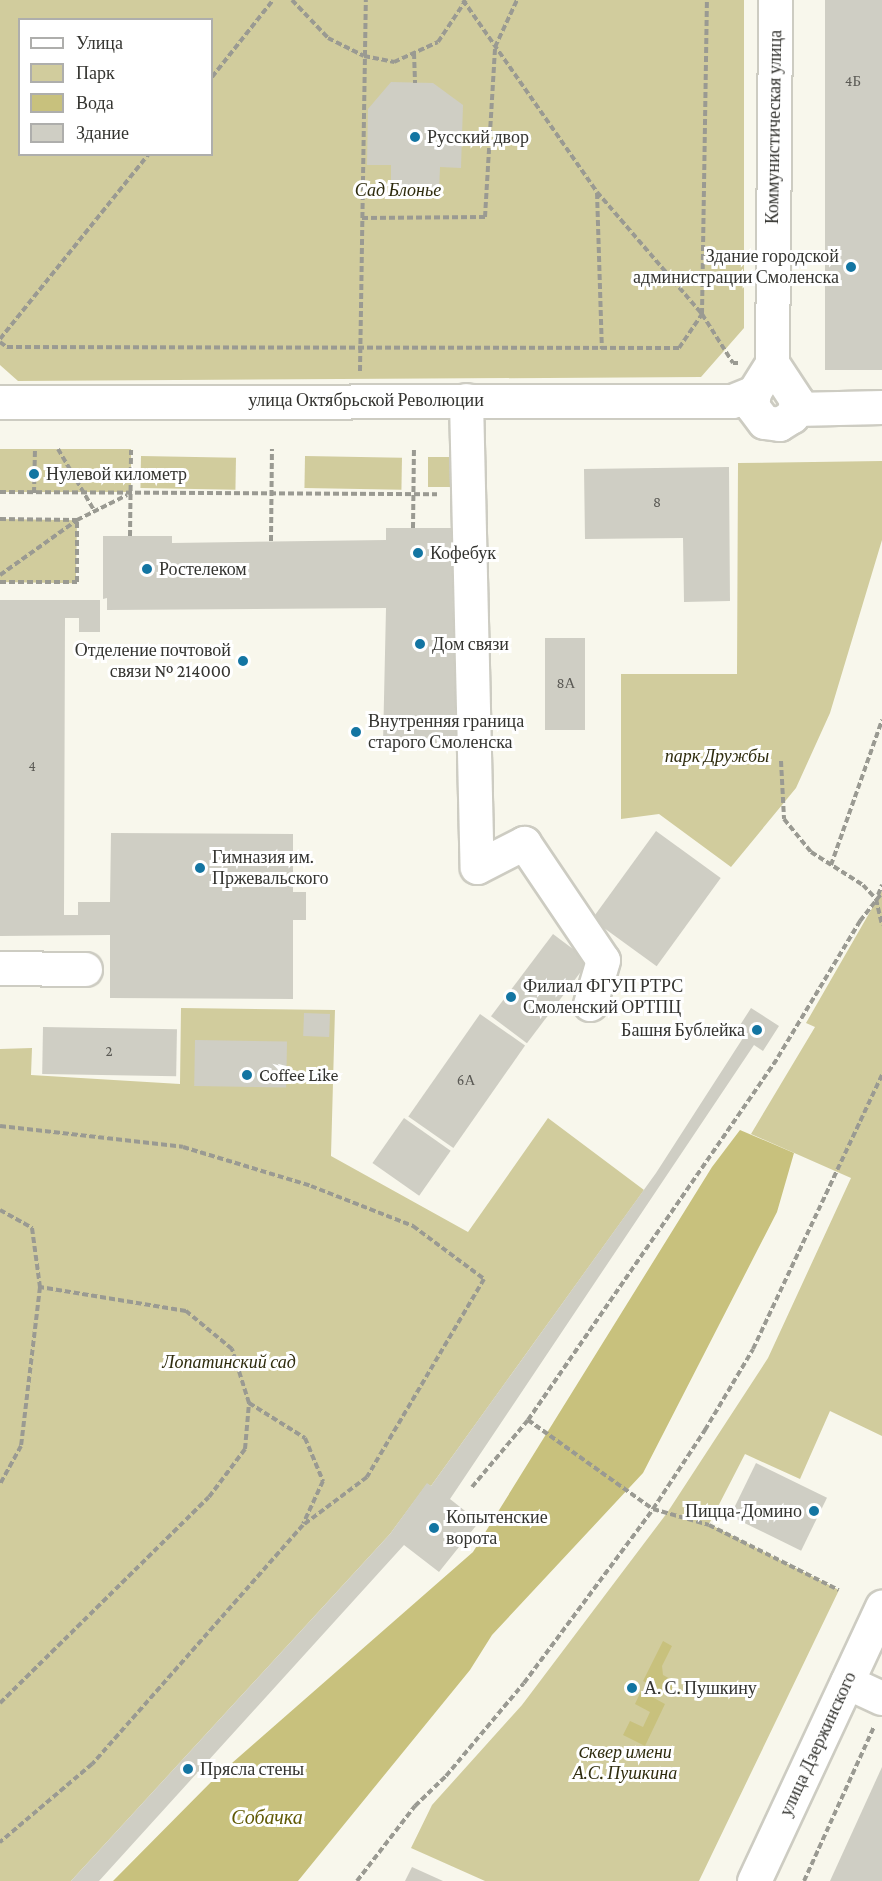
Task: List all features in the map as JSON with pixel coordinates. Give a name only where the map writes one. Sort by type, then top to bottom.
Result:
[{"type":"street","name":"Коммунистическая улица","points":[[772,363],[775,0]]},
{"type":"street","points":[[795,409],[795,393],[772,363],[747,402],[764,422],[779,424],[795,409],[882,407]]},
{"type":"street","name":"улица Октябрьской Революции","points":[[0,402],[360,399],[747,402]]},
{"type":"street","points":[[466,400],[477,867],[524,843],[603,960],[590,1004]]},
{"type":"street","points":[[0,968],[85,969]]},
{"type":"street","name":"улица Дзержинского","points":[[754,1881],[882,1606]]},
{"type":"street","points":[[847,1682],[880,1708]]},
{"type":"path","points":[[213,76],[273,0]]},
{"type":"path","points":[[292,0],[328,38],[364,56],[394,62],[438,42],[464,1],[597,192],[702,314],[733,363]]},
{"type":"path","points":[[360,399],[366,0]]},
{"type":"path","points":[[362,218],[485,217],[495,47],[518,0]]},
{"type":"path","points":[[147,156],[0,340],[7,347],[360,345],[680,348],[702,314],[707,0]]},
{"type":"path","points":[[414,53],[415,83]]},
{"type":"path","points":[[597,192],[602,349]]},
{"type":"path","points":[[413,528],[414,448]]},
{"type":"path","points":[[34,493],[35,449]]},
{"type":"path","points":[[58,449],[94,510]]},
{"type":"path","points":[[271,541],[272,449]]},
{"type":"path","points":[[130,450],[130,536]]},
{"type":"path","points":[[0,492],[468,494]]},
{"type":"path","points":[[0,575],[77,520],[130,494]]},
{"type":"path","points":[[0,519],[77,520]]},
{"type":"path","points":[[0,582],[77,582],[77,520]]},
{"type":"path","points":[[831,865],[882,720]]},
{"type":"path","points":[[781,761],[784,819],[811,852],[863,885],[876,899],[882,925]]},
{"type":"path","points":[[472,1487],[528,1420],[778,1057],[876,899],[882,885]]},
{"type":"path","points":[[876,899],[882,893]]},
{"type":"path","points":[[357,1881],[415,1806],[446,1776],[524,1683],[653,1509],[753,1349],[882,1075]]},
{"type":"path","points":[[0,1126],[183,1147],[311,1186],[412,1226],[484,1279],[367,1477],[303,1525],[92,1764],[0,1842]]},
{"type":"path","points":[[0,1210],[32,1228],[40,1287],[21,1446],[0,1484]]},
{"type":"path","points":[[0,1703],[161,1540],[209,1497],[245,1449],[249,1403],[232,1349],[186,1311],[40,1287]]},
{"type":"path","points":[[249,1403],[305,1438],[323,1481],[303,1525]]},
{"type":"path","points":[[528,1420],[653,1509],[709,1525],[838,1590]]},
{"type":"path","points":[[804,1881],[880,1708]]},
{"type":"green space","name":"Сад Блонье","points":[[0,0],[744,0],[744,328],[701,377],[18,381],[0,365]]},
{"type":"green space","points":[[0,449],[131,449],[131,492],[0,492]]},
{"type":"green space","points":[[141,456],[236,458],[235,490],[140,488]]},
{"type":"green space","points":[[305,456],[402,458],[401,490],[304,488]]},
{"type":"green space","points":[[428,457],[459,457],[459,487],[428,487]]},
{"type":"green space","name":"парк Дружбы","points":[[882,461],[882,540],[830,713],[796,788],[731,867],[659,814],[621,819],[621,674],[737,674],[738,463]]},
{"type":"green space","points":[[0,519],[77,520],[76,583],[0,582]]},
{"type":"green space","name":"Cквер имени А.С. Пушкина","points":[[882,891],[882,1436],[830,1411],[800,1479],[745,1454],[709,1524],[839,1590],[699,1881],[485,1881],[411,1848],[432,1805],[522,1705],[667,1513],[768,1358],[851,1178],[751,1134],[815,1027],[806,1023]]},
{"type":"green space","name":"Лопатинский сад","points":[[181,1008],[335,1010],[331,1156],[468,1232],[548,1118],[644,1190],[431,1486],[427,1484],[390,1534],[71,1881],[0,1881],[0,1049],[32,1048],[31,1075],[180,1084]]},
{"type":"water","name":"Собачка","points":[[740,1130],[794,1153],[777,1212],[643,1473],[492,1635],[470,1670],[298,1881],[113,1881],[216,1777],[473,1552],[712,1167]]},
{"type":"water","points":[[663,1641],[672,1646],[662,1666],[663,1675],[676,1682],[670,1694],[643,1681]]},
{"type":"water","points":[[641,1691],[665,1704],[645,1746],[623,1735],[630,1721],[643,1727],[650,1712],[635,1704]]},
{"type":"building","points":[[825,0],[882,0],[882,370],[825,370]]},
{"type":"building","name":"Русский двор","points":[[391,82],[433,83],[463,105],[461,168],[440,167],[439,192],[391,190],[391,165],[367,165],[368,109]]},
{"type":"building","points":[[729,467],[730,601],[684,602],[683,538],[585,539],[584,469]]},
{"type":"building","name":"Дом связи","points":[[386,528],[457,528],[458,588],[452,588],[458,743],[383,743],[386,608],[107,610],[107,598],[103,599],[103,536],[172,536],[172,543],[386,540]]},
{"type":"building","points":[[0,600],[100,600],[100,632],[79,632],[79,618],[65,618],[64,915],[78,915],[78,902],[110,902],[111,833],[293,834],[293,892],[306,892],[306,920],[293,920],[293,999],[110,998],[110,935],[0,936]]},
{"type":"building","points":[[545,638],[585,638],[585,730],[545,730]]},
{"type":"building","points":[[656,831],[721,878],[657,966],[592,919]]},
{"type":"building","points":[[553,934],[589,961],[527,1043],[491,1016]]},
{"type":"building","points":[[751,1008],[779,1026],[763,1051],[754,1045],[450,1499],[479,1522],[439,1572],[404,1545],[99,1881],[71,1881],[390,1534],[427,1483],[431,1486],[656,1173],[743,1038],[735,1033]]},
{"type":"building","points":[[304,1013],[330,1014],[329,1037],[303,1036]]},
{"type":"building","points":[[480,1014],[525,1046],[453,1148],[408,1116]]},
{"type":"building","points":[[43,1027],[177,1029],[176,1076],[42,1074]]},
{"type":"building","points":[[195,1040],[287,1042],[286,1088],[194,1086]]},
{"type":"building","points":[[404,1118],[451,1151],[419,1196],[372,1163]]},
{"type":"building","points":[[756,1463],[827,1498],[801,1551],[730,1516]]},
{"type":"building","points":[[882,1767],[882,1881],[830,1881]]},
{"type":"building","points":[[412,1867],[443,1881],[405,1881]]},
{"type":"place","name":"Русский двор","points":[[415,137]]},
{"type":"place","name":"Здание городской администрации Смоленска","points":[[851,267]]},
{"type":"place","name":"Нулевой километр","points":[[34,474]]},
{"type":"place","name":"Кофебук","points":[[418,553]]},
{"type":"place","name":"Ростелеком","points":[[147,569]]},
{"type":"place","name":"Дом связи","points":[[420,644]]},
{"type":"place","name":"Отделение почтовой связи № 214000","points":[[243,661]]},
{"type":"place","name":"Внутренняя граница старого Смоленска","points":[[356,732]]},
{"type":"place","name":"Гимназия им. Пржевальского","points":[[200,868]]},
{"type":"place","name":"Филиал ФГУП РТРС Смоленский ОРТПЦ","points":[[511,997]]},
{"type":"place","name":"Башня Бублейка","points":[[757,1030]]},
{"type":"place","name":"Coffee Like","points":[[247,1075]]},
{"type":"place","name":"Пицца-Домино","points":[[814,1511]]},
{"type":"place","name":"Копытенские ворота","points":[[434,1528]]},
{"type":"place","name":"А. С. Пушкину","points":[[632,1688]]},
{"type":"place","name":"Прясла стены","points":[[188,1769]]}]
